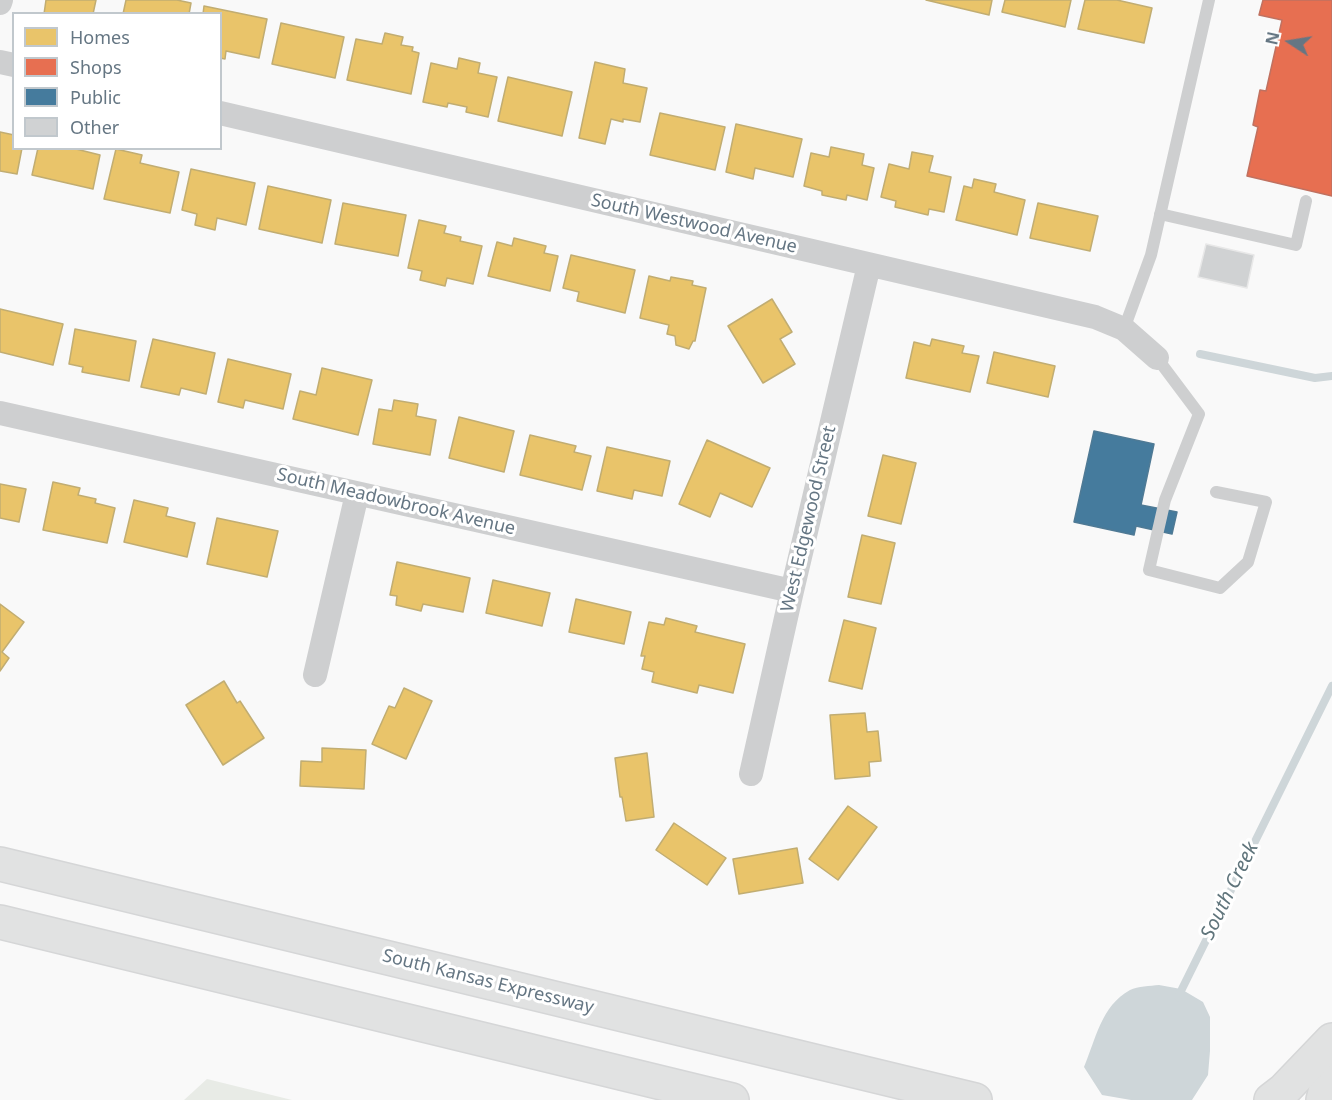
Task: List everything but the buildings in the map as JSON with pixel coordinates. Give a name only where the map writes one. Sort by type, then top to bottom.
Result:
[{"type":"main road","name":"South Kansas Expressway","points":[[0,864],[975,1100]]},
{"type":"main road","points":[[0,922],[732,1100]]},
{"type":"main road","points":[[1271,1100],[1284,1090],[1332,1041]]},
{"type":"main road","points":[[1323,1100],[1332,1065]]},
{"type":"street","name":"South Westwood Avenue","points":[[222,113],[1095,317],[1124,329],[1157,358]]},
{"type":"street","name":"West Edgewood Street","points":[[752,774],[792,591],[869,265]]},
{"type":"street","name":"South Meadowbrook Avenue","points":[[0,412],[792,591]]},
{"type":"street","points":[[315,675],[357,494]]},
{"type":"lane","points":[[1124,329],[1151,255],[1209,0]]},
{"type":"lane","points":[[1160,214],[1296,245],[1306,201]]},
{"type":"lane","points":[[1157,358],[1198,414],[1165,500],[1149,570],[1220,588],[1248,562],[1266,502],[1216,492]]},
{"type":"shaded area","points":[[1159,985],[1181,989],[1203,1002],[1210,1017],[1208,1075],[1192,1100],[1131,1100],[1102,1095],[1084,1067],[1106,1014],[1120,997],[1130,990]]},
{"type":"shaded area","points":[[207,1079],[292,1100],[184,1100]]},
{"type":"waterway","points":[[1200,354],[1315,378],[1332,376]]},
{"type":"waterway","name":"South Creek","points":[[1178,997],[1332,686]]}]
